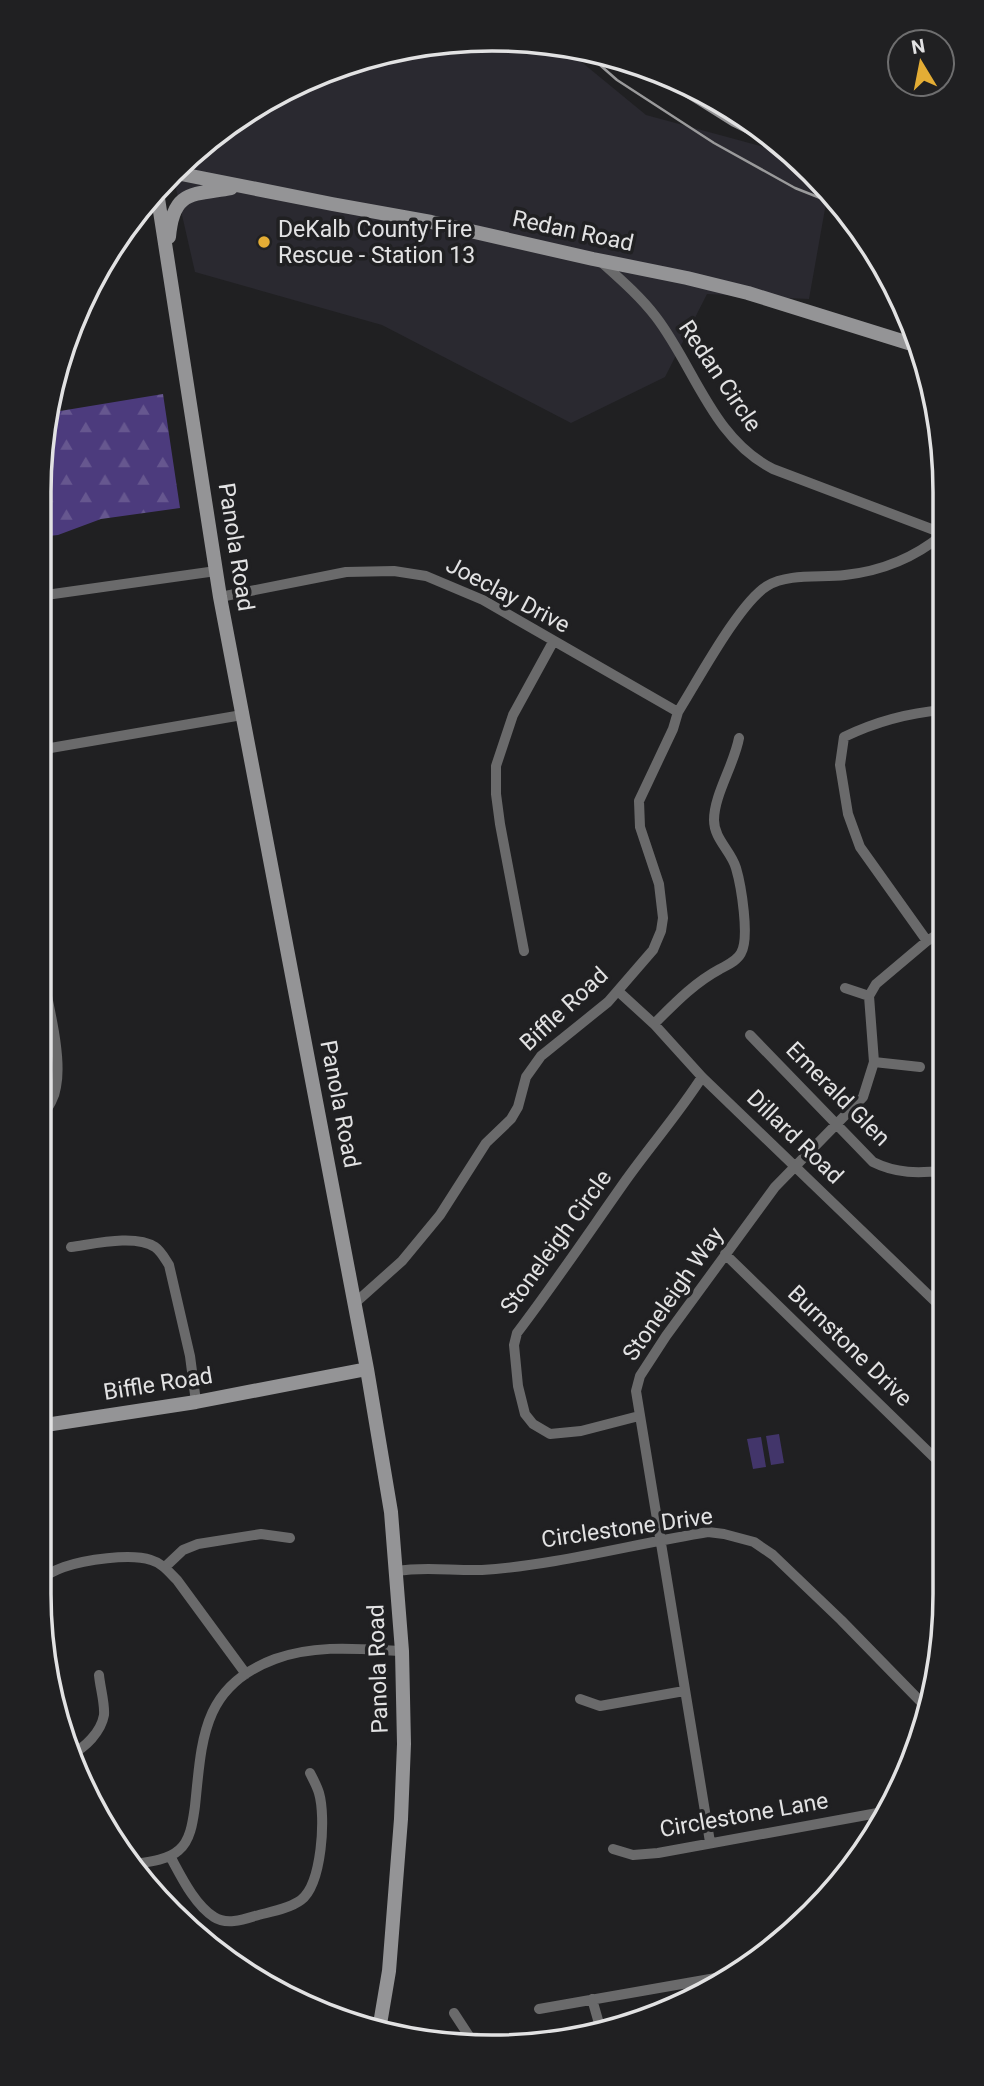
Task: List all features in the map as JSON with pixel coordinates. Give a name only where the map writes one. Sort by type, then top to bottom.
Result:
[{"type":"main road","name":"Redan Road","points":[[185,175],[431,222],[748,293],[907,343]]},
{"type":"main road","points":[[168,262],[170,224],[178,203],[187,196],[240,186]]},
{"type":"main road","name":"Panola Road","points":[[159,203],[220,597],[355,1303],[390,1512],[402,1651],[404,1744],[389,1971],[381,2021]]},
{"type":"main road","name":"Biffle Road","points":[[51,1424],[196,1402],[367,1370]]},
{"type":"street","name":"Redan Circle","points":[[599,260],[656,317],[720,422],[732,439],[752,457],[773,468],[933,530]]},
{"type":"street","name":"Biffle Road","points":[[355,1303],[402,1261],[440,1215],[486,1143],[511,1119],[518,1107],[526,1077],[541,1056],[619,992],[653,950],[663,918],[659,884],[640,827],[639,801],[673,729],[678,712],[741,612],[768,585],[796,578],[846,575],[875,569],[900,562],[933,542]]},
{"type":"street","name":"Joeclay Drive","points":[[220,597],[346,572],[394,571],[426,576],[453,585],[483,600],[678,712]]},
{"type":"street","points":[[51,594],[216,572]]},
{"type":"street","points":[[524,951],[500,824],[496,766],[513,715],[553,642]]},
{"type":"street","points":[[927,941],[860,847],[848,814],[840,765],[844,737],[869,725],[933,712]]},
{"type":"street","points":[[51,748],[242,715]]},
{"type":"street","points":[[654,1024],[698,981],[734,961],[741,953],[746,931],[736,867],[718,837],[713,822],[716,801],[735,757],[738,738]]},
{"type":"street","points":[[845,988],[869,996],[876,984],[933,937]]},
{"type":"street","name":"Dillard Road","points":[[619,992],[654,1024],[702,1077],[933,1300]]},
{"type":"street","name":"Stoneleigh Way","points":[[710,1842],[636,1391],[640,1376],[775,1187],[863,1097],[874,1062],[869,996]]},
{"type":"street","points":[[51,1026],[57,1058],[57,1086],[51,1103]]},
{"type":"street","name":"Emerald Glen","points":[[750,1035],[873,1162],[888,1170],[909,1174],[933,1172]]},
{"type":"street","points":[[874,1062],[920,1067]]},
{"type":"street","name":"Stoneleigh Circle","points":[[639,1416],[581,1431],[550,1434],[533,1424],[524,1414],[514,1345],[517,1333],[627,1179],[681,1110],[702,1077]]},
{"type":"street","points":[[71,1247],[135,1240],[155,1246],[162,1254],[169,1265],[187,1343],[196,1402]]},
{"type":"street","name":"Burnstone Drive","points":[[725,1254],[933,1456]]},
{"type":"street","name":"Circlestone Drive","points":[[397,1571],[414,1568],[481,1570],[572,1558],[708,1532],[724,1534],[754,1542],[773,1555],[920,1702]]},
{"type":"street","points":[[165,1567],[183,1550],[198,1544],[261,1534],[290,1538]]},
{"type":"street","points":[[51,1572],[64,1566],[102,1559],[135,1557],[152,1560],[165,1567],[246,1674]]},
{"type":"street","points":[[142,1862],[170,1856],[186,1842],[193,1821],[205,1728],[215,1704],[246,1674],[275,1659],[317,1649],[402,1651]]},
{"type":"street","points":[[79,1751],[95,1734],[104,1716],[99,1675]]},
{"type":"street","points":[[580,1699],[600,1706],[684,1690]]},
{"type":"street","points":[[170,1856],[195,1897],[216,1919],[229,1922],[293,1905],[309,1892],[318,1863],[320,1794],[310,1773]]},
{"type":"street","name":"Circlestone Lane","points":[[613,1849],[633,1855],[875,1813]]},
{"type":"street","points":[[540,2009],[706,1980]]},
{"type":"street","points":[[592,1999],[599,2022]]},
{"type":"street","points":[[454,2013],[468,2034]]},
{"type":"shaded area","points":[[492,51],[578,59],[646,115],[769,148],[826,203],[809,299],[707,294],[665,377],[571,423],[382,325],[195,272],[175,185],[201,160],[271,110],[323,84],[378,66],[434,55]]},
{"type":"shaded area","points":[[779,1434],[784,1463],[771,1465],[766,1436]]},
{"type":"shaded area","points":[[761,1437],[766,1467],[753,1469],[747,1439]]},
{"type":"green space","points":[[163,394],[180,508],[101,519],[51,536],[52,463],[58,411]]},
{"type":"railway","points":[[599,64],[617,80],[714,143],[795,188],[822,199]]},
{"type":"place","name":"DeKalb County Fire Rescue - Station 13","points":[[264,242]]}]
